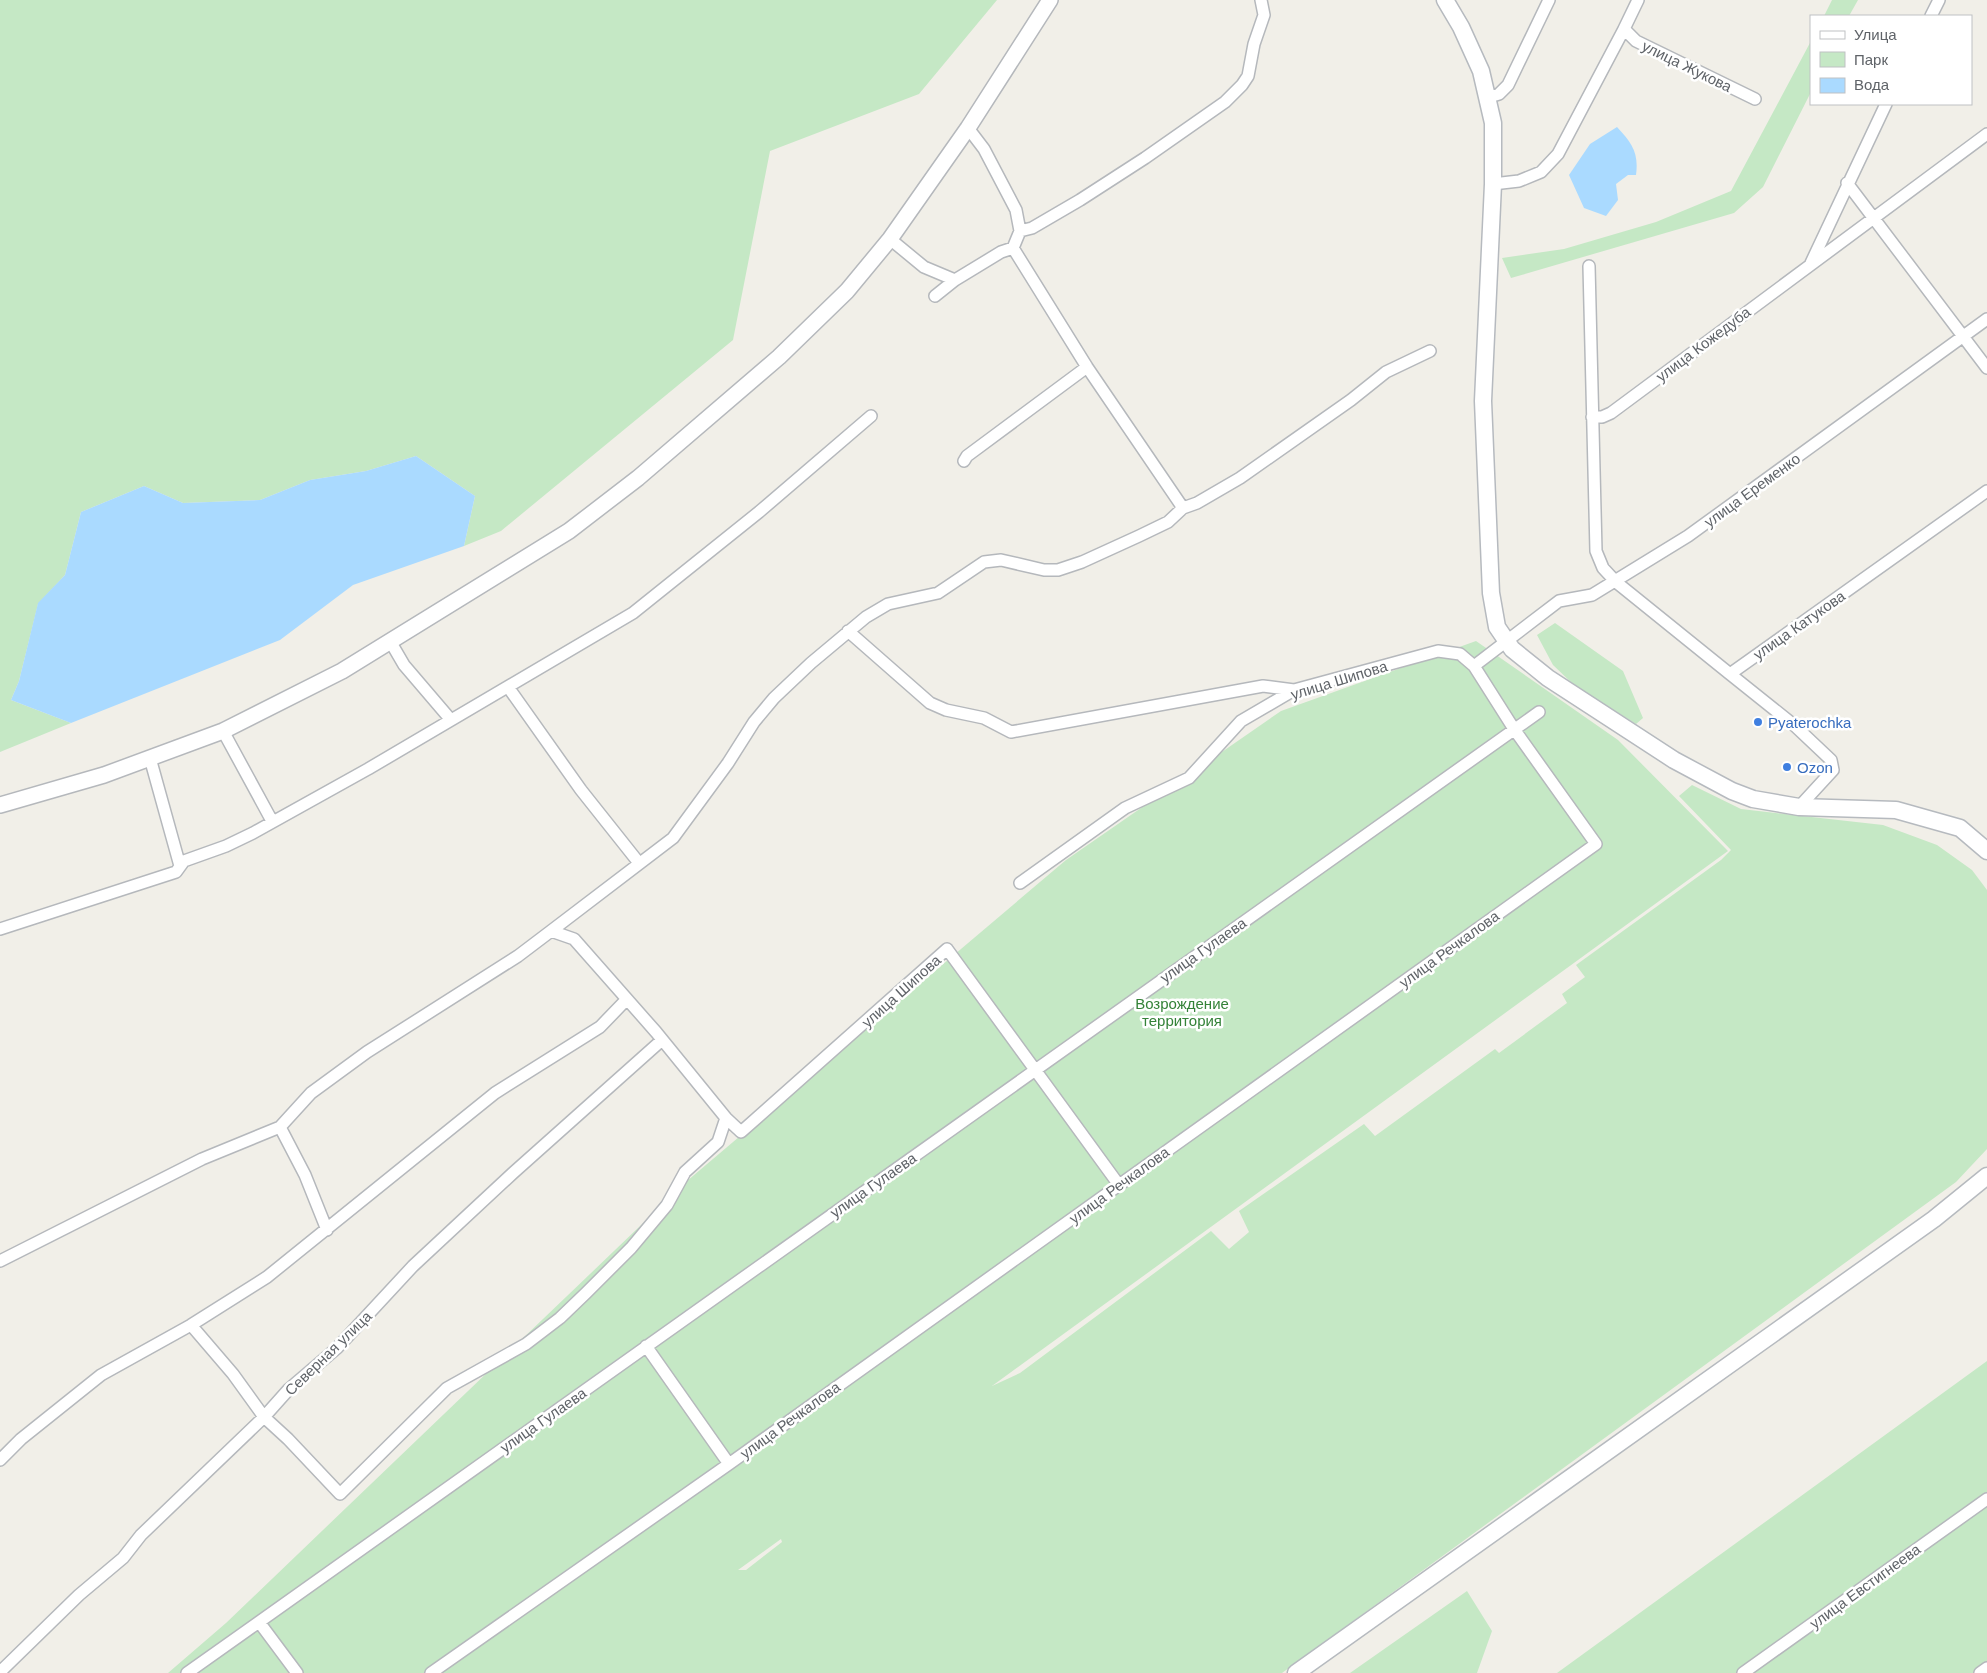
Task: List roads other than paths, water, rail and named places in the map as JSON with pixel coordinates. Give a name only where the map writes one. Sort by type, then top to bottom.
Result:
[{"type":"main road","points":[[1445,0],[1473,51],[1489,97],[1494,146],[1482,401],[1494,613],[1497,627],[1525,660],[1548,678],[1674,760],[1723,787],[1753,799],[1799,807],[1896,810],[1960,828],[1987,851]]},
{"type":"main road","points":[[1296,1673],[1926,1224],[1987,1176]]},
{"type":"street","points":[[0,805],[104,775],[223,730],[342,671],[569,532],[638,478],[778,357],[847,291],[890,239],[968,128],[1050,0]]},
{"type":"street","points":[[1020,231],[1032,228],[1145,158],[1213,112],[1236,91],[1248,76],[1254,44],[1264,15],[1261,0]]},
{"type":"street","points":[[1489,97],[1499,94],[1508,85],[1550,0]]},
{"type":"street","points":[[1493,184],[1519,181],[1541,172],[1558,154],[1638,0]]},
{"type":"street","points":[[1931,15],[1939,0]]},
{"type":"street","name":"улица Жукова","points":[[1624,29],[1636,41],[1755,99]]},
{"type":"street","name":"улица Кожедуба","points":[[1810,264],[1886,105]]},
{"type":"street","points":[[935,296],[955,280],[1001,252],[1013,248],[1020,231],[1016,210],[984,149],[968,128]]},
{"type":"street","name":"улица Кожедуба","points":[[1592,417],[1602,417],[1611,413],[1987,134]]},
{"type":"street","points":[[1847,184],[1987,368]]},
{"type":"street","points":[[890,239],[924,267],[955,280]]},
{"type":"street","points":[[1013,248],[1087,367],[1183,508]]},
{"type":"street","points":[[1589,266],[1596,552],[1603,568],[1616,582],[1795,726],[1831,760],[1833,770],[1799,807]]},
{"type":"street","name":"улица Еременко","points":[[1508,642],[1559,601],[1592,595],[1688,536],[1987,319]]},
{"type":"street","points":[[0,1260],[194,1163],[280,1127],[310,1093],[367,1052],[518,956],[639,863],[663,848],[673,838],[728,763],[754,722],[774,698],[848,631],[888,604],[938,593],[984,562],[1001,560],[1044,570],[1058,570],[1082,562],[1168,522],[1183,508],[1197,503],[1240,478],[1351,400],[1386,372],[1430,351]]},
{"type":"street","points":[[964,461],[967,456],[1087,367]]},
{"type":"street","points":[[0,929],[176,872],[184,861],[226,846],[368,769],[508,687],[633,613],[759,512],[871,416]]},
{"type":"street","name":"улица Катукова","points":[[1730,674],[1987,491]]},
{"type":"street","points":[[848,631],[930,702],[946,710],[984,718],[1012,732],[1263,686],[1294,690]]},
{"type":"street","points":[[390,641],[404,665],[451,720]]},
{"type":"street","points":[[1474,666],[1508,642]]},
{"type":"street","name":"улица Шипова","points":[[1020,883],[1125,808],[1189,778],[1241,721],[1294,690],[1438,650],[1460,654],[1474,666]]},
{"type":"street","name":"улица Речкалова","points":[[431,1673],[729,1464],[1596,844],[1514,729],[1474,666]]},
{"type":"street","points":[[508,687],[581,790],[639,863]]},
{"type":"street","name":"улица Гулаева","points":[[186,1673],[1539,712]]},
{"type":"street","points":[[223,730],[272,821]]},
{"type":"street","points":[[150,758],[180,866]]},
{"type":"street","points":[[191,1325],[233,1374],[264,1417],[340,1494],[447,1388],[526,1344],[560,1318],[631,1248],[667,1205],[686,1172],[718,1142],[726,1118],[662,1040],[574,939],[551,931]]},
{"type":"street","name":"улица Шипова","points":[[726,1118],[741,1132],[948,949],[1119,1185]]},
{"type":"street","points":[[0,1460],[21,1439],[100,1375],[191,1325],[267,1277],[495,1093],[600,1027],[626,1000]]},
{"type":"street","name":"Северная улица","points":[[0,1672],[79,1595],[122,1558],[141,1535],[264,1417],[289,1389],[336,1348],[413,1266],[513,1173],[662,1040]]},
{"type":"street","points":[[280,1127],[305,1174],[327,1230]]},
{"type":"street","points":[[646,1346],[729,1464]]},
{"type":"street","name":"улица Евстигнеева","points":[[1744,1673],[1987,1499]]},
{"type":"street","points":[[259,1622],[297,1673]]},
{"type":"street","points":[[1980,1673],[1987,1668]]},
{"type":"water","points":[[1617,127],[1627,138],[1633,149],[1637,167],[1636,175],[1628,175],[1616,184],[1618,200],[1606,216],[1584,208],[1569,175],[1590,144]]},
{"type":"water","points":[[416,456],[475,496],[464,546],[353,585],[280,640],[71,723],[11,700],[19,681],[38,603],[65,575],[81,512],[144,486],[183,503],[260,500],[310,480],[366,471]]},
{"type":"place","name":"Pyaterochka","points":[[1758,722]]},
{"type":"place","name":"Ozon","points":[[1787,767]]},
{"type":"park label","name":"Возрождение территория","points":[[1182,1012]]}]
